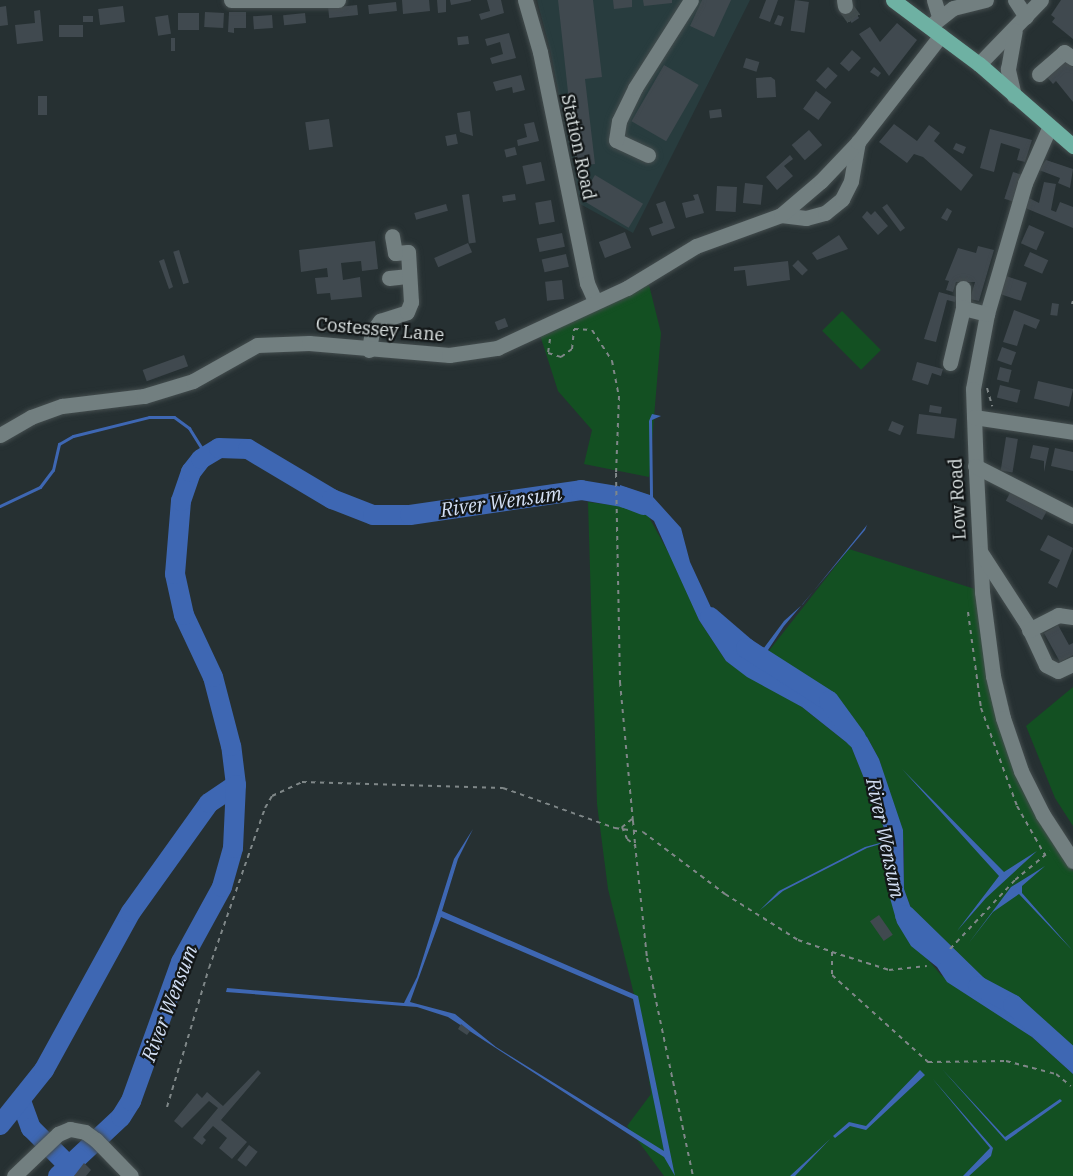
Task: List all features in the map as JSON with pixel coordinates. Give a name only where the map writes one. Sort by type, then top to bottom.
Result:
[{"type":"main road","points":[[893,0],[936,26],[1049,128],[1073,146]]},
{"type":"street","points":[[231,0],[338,0]]},
{"type":"street","name":"Station Road","points":[[525,0],[540,52],[582,262],[595,301]]},
{"type":"street","points":[[648,155],[616,140],[619,121],[635,88],[691,0]]},
{"type":"street","points":[[934,0],[936,26]]},
{"type":"street","points":[[936,26],[953,8],[986,0]]},
{"type":"street","points":[[1014,96],[1008,69],[1020,23],[1015,0]]},
{"type":"street","points":[[979,64],[1041,0]]},
{"type":"street","name":"Costessey Lane","points":[[0,435],[31,417],[62,406],[144,396],[193,381],[256,345],[309,344],[449,355],[497,348],[647,278],[696,246],[781,215],[821,181],[858,142],[936,26]]},
{"type":"street","points":[[1040,74],[1064,52],[1073,58]]},
{"type":"street","name":"Low Road","points":[[1049,128],[1025,183],[987,314],[973,389],[975,466],[993,676],[1003,718],[1021,771],[1059,843],[1073,861]]},
{"type":"street","name":"Costessey Lane","points":[[781,215],[806,218],[825,213],[842,199],[851,181],[858,142]]},
{"type":"street","points":[[369,350],[372,332],[380,321],[407,312],[411,302],[408,252],[395,253],[392,236]]},
{"type":"street","points":[[388,278],[409,276]]},
{"type":"street","points":[[950,363],[963,308],[963,288]]},
{"type":"street","points":[[963,308],[987,314]]},
{"type":"street","points":[[974,417],[1073,432]]},
{"type":"street","points":[[975,466],[1073,516]]},
{"type":"street","points":[[981,553],[1050,667],[1058,670],[1073,664]]},
{"type":"street","points":[[1029,630],[1058,615],[1073,617]]},
{"type":"street","points":[[14,1176],[58,1134],[70,1130],[85,1132],[112,1154],[131,1176]]},
{"type":"path","points":[[567,329],[570,324]]},
{"type":"path","points":[[557,332],[548,343],[548,353],[553,357],[568,355],[574,329],[580,327],[596,334],[612,361],[619,396],[616,517],[620,682],[628,776],[647,958],[693,1176]]},
{"type":"path","points":[[167,1107],[209,968],[265,808],[272,796],[285,788],[313,782],[503,788],[624,831],[643,832],[725,894],[798,940],[889,970],[927,966]]},
{"type":"path","points":[[633,820],[623,823],[627,840],[635,845]]},
{"type":"path","points":[[950,949],[1015,880],[1059,843]]},
{"type":"path","points":[[832,952],[832,975],[928,1062],[1006,1061],[1056,1074],[1071,1086]]},
{"type":"shaded area","points":[[537,0],[750,0],[633,233],[580,204],[550,49]]},
{"type":"green space","points":[[649,285],[661,333],[649,477],[584,464],[592,430],[558,391],[540,335]]},
{"type":"green space","points":[[842,311],[881,350],[861,370],[822,331]]},
{"type":"green space","points":[[588,502],[650,510],[650,519],[682,577],[699,620],[726,661],[802,707],[851,746],[886,833],[887,881],[897,923],[941,975],[1032,1037],[1073,1074],[1073,1176],[664,1176],[627,1126],[651,1094],[641,1023],[608,889],[597,804]]},
{"type":"green space","points":[[849,549],[978,590],[1019,776],[1051,841],[1073,871],[1073,1050],[1049,1028],[975,984],[918,928],[904,889],[904,842],[879,759],[867,737],[825,700],[796,687],[760,662]]},
{"type":"green space","points":[[1073,687],[1073,826],[1055,798],[1026,726]]},
{"type":"water","points":[[652,414],[661,416],[652,420],[653,497],[681,528],[690,562],[714,614],[739,649],[755,660],[784,621],[801,606],[784,626],[760,662],[796,687],[825,700],[867,737],[879,759],[903,830],[904,889],[918,928],[975,984],[1039,1019],[1073,1050],[1073,1074],[1032,1037],[947,982],[937,967],[911,946],[897,923],[890,898],[887,842],[867,848],[783,891],[759,911],[779,891],[865,847],[887,841],[886,833],[851,746],[802,707],[747,677],[726,661],[699,620],[654,521],[643,513],[620,507],[620,485],[650,495],[649,421]]},
{"type":"water","points":[[884,483],[865,530],[814,591],[867,525]]},
{"type":"water","points":[[902,769],[1004,872],[1037,851],[986,898],[957,931],[999,876]]},
{"type":"water","points":[[473,829],[458,859],[442,911],[638,996],[675,1176],[664,1157],[448,1017],[417,1007],[226,992],[227,988],[404,1003],[417,977],[454,859]],"holes":[[[441,917],[633,999],[664,1151],[496,1047],[455,1014],[410,1002]]]},
{"type":"water","points":[[1045,866],[1022,886],[1022,893],[1073,951],[1019,894],[993,912],[968,944],[1011,887]]},
{"type":"water","points":[[942,1069],[1005,1137],[1060,1099],[1062,1101],[1006,1141]]},
{"type":"water","points":[[920,1070],[925,1075],[866,1130],[850,1126],[835,1138],[833,1136],[849,1122],[866,1126]]},
{"type":"water","points":[[932,1078],[993,1148],[991,1156],[969,1176],[963,1176],[990,1148]]},
{"type":"water","points":[[830,1139],[795,1176],[790,1176],[815,1153]]},
{"type":"building","points":[[402,0],[429,0],[430,11],[403,14]]},
{"type":"building","points":[[437,0],[446,0],[446,12],[438,13]]},
{"type":"building","points":[[450,0],[471,0],[471,1],[451,5]]},
{"type":"building","points":[[487,0],[501,0],[504,13],[481,20],[479,14],[490,11]]},
{"type":"building","points":[[558,0],[593,0],[602,77],[585,79],[595,164],[576,166]]},
{"type":"building","points":[[613,0],[632,0],[632,7],[614,9]]},
{"type":"building","points":[[643,0],[672,0],[672,3],[644,6]]},
{"type":"building","points":[[702,0],[731,0],[714,37],[690,26]]},
{"type":"building","points":[[766,0],[778,0],[770,22],[759,18]]},
{"type":"building","points":[[795,0],[809,2],[805,33],[791,31]]},
{"type":"building","points":[[1061,0],[1073,0],[1073,39],[1052,22],[1055,18],[1051,15]]},
{"type":"building","points":[[396,2],[397,11],[369,14],[368,5]]},
{"type":"building","points":[[849,3],[859,18],[852,23],[842,8]]},
{"type":"building","points":[[357,5],[358,15],[329,18],[328,8]]},
{"type":"building","points":[[6,6],[8,25],[0,26],[0,7]]},
{"type":"building","points":[[123,6],[125,22],[100,25],[98,9]]},
{"type":"building","points":[[40,10],[43,41],[17,44],[15,25],[35,23],[34,11]]},
{"type":"building","points":[[205,12],[224,13],[223,28],[204,27]]},
{"type":"building","points":[[229,12],[246,12],[246,28],[234,28],[234,33],[228,32]]},
{"type":"building","points":[[178,13],[199,13],[199,30],[178,30]]},
{"type":"building","points":[[305,13],[306,23],[284,25],[283,15]]},
{"type":"building","points":[[168,15],[171,34],[158,36],[155,17]]},
{"type":"building","points":[[272,15],[273,28],[254,29],[253,16]]},
{"type":"building","points":[[778,15],[784,17],[781,26],[774,24]]},
{"type":"building","points":[[83,16],[93,16],[93,22],[83,22]]},
{"type":"building","points":[[897,23],[917,40],[889,76],[859,34],[870,27],[880,42]]},
{"type":"building","points":[[59,25],[83,25],[83,37],[59,37]]},
{"type":"building","points":[[509,33],[516,58],[492,64],[490,58],[503,54],[500,42],[487,46],[485,39]]},
{"type":"building","points":[[468,36],[469,44],[458,45],[457,37]]},
{"type":"building","points":[[171,38],[175,38],[175,51],[171,51]]},
{"type":"building","points":[[852,50],[861,58],[849,71],[840,63]]},
{"type":"building","points":[[746,58],[759,62],[756,72],[743,68]]},
{"type":"building","points":[[1063,61],[1073,67],[1073,102],[1056,81],[1053,84],[1046,76]]},
{"type":"building","points":[[664,65],[699,85],[666,141],[632,121]]},
{"type":"building","points":[[828,67],[838,76],[826,89],[816,80]]},
{"type":"building","points":[[874,67],[881,73],[878,77],[870,72]]},
{"type":"building","points":[[521,75],[525,90],[513,93],[512,87],[496,91],[493,82]]},
{"type":"building","points":[[771,77],[775,80],[776,97],[757,98],[756,78]]},
{"type":"building","points":[[816,91],[831,102],[818,120],[803,109]]},
{"type":"building","points":[[38,96],[47,96],[47,115],[38,115]]},
{"type":"building","points":[[721,109],[722,117],[710,118],[709,110]]},
{"type":"building","points":[[470,111],[473,136],[460,132],[457,113]]},
{"type":"building","points":[[329,119],[333,147],[309,150],[305,122]]},
{"type":"building","points":[[534,122],[539,141],[518,146],[517,140],[527,137],[524,124]]},
{"type":"building","points":[[894,124],[917,141],[929,125],[940,133],[934,141],[973,175],[961,191],[923,157],[914,154],[907,163],[879,142]]},
{"type":"building","points":[[990,129],[1032,140],[1025,162],[1017,160],[1020,149],[1001,143],[994,172],[980,168]]},
{"type":"building","points":[[809,130],[822,145],[805,160],[792,145]]},
{"type":"building","points":[[456,134],[458,144],[447,146],[445,136]]},
{"type":"building","points":[[956,143],[966,147],[963,154],[953,149]]},
{"type":"building","points":[[515,147],[517,155],[506,157],[504,150]]},
{"type":"building","points":[[790,155],[793,159],[784,166],[793,176],[777,190],[766,177]]},
{"type":"building","points":[[1046,160],[1073,169],[1070,188],[1058,183],[1060,178],[1039,170]]},
{"type":"building","points":[[541,162],[545,181],[526,185],[522,166]]},
{"type":"building","points":[[1013,172],[1022,175],[1013,201],[1004,199]]},
{"type":"building","points":[[595,175],[643,204],[629,228],[581,199]]},
{"type":"building","points":[[1044,182],[1056,184],[1051,210],[1056,212],[1060,202],[1073,207],[1073,228],[1023,207],[1027,197],[1039,203]]},
{"type":"building","points":[[745,183],[763,185],[761,205],[743,203]]},
{"type":"building","points":[[717,186],[737,187],[736,212],[716,211]]},
{"type":"building","points":[[469,194],[476,243],[469,243],[462,195]]},
{"type":"building","points":[[515,194],[516,200],[503,202],[502,196]]},
{"type":"building","points":[[698,194],[704,213],[686,218],[682,203],[695,200],[693,195]]},
{"type":"building","points":[[551,200],[555,222],[539,224],[535,203]]},
{"type":"building","points":[[665,201],[675,228],[652,236],[649,228],[663,223],[656,204]]},
{"type":"building","points":[[446,204],[448,211],[416,220],[414,213]]},
{"type":"building","points":[[887,204],[905,228],[900,232],[882,208]]},
{"type":"building","points":[[947,208],[952,211],[947,221],[941,218]]},
{"type":"building","points":[[867,211],[871,215],[875,211],[888,226],[878,235],[862,217]]},
{"type":"building","points":[[1029,225],[1045,232],[1036,250],[1021,243]]},
{"type":"building","points":[[625,232],[631,248],[605,258],[599,242]]},
{"type":"building","points":[[562,233],[565,247],[539,252],[537,238]]},
{"type":"building","points":[[839,235],[848,249],[817,260],[812,253]]},
{"type":"building","points":[[375,241],[378,269],[362,271],[361,261],[341,263],[343,280],[360,277],[362,297],[331,300],[330,293],[317,294],[315,278],[328,277],[327,268],[301,272],[299,250]]},
{"type":"building","points":[[468,243],[472,252],[438,267],[434,258]]},
{"type":"building","points":[[978,246],[994,250],[979,301],[970,299],[975,282],[956,282],[953,292],[946,290],[949,281],[945,280],[958,248],[976,253]]},
{"type":"building","points":[[179,250],[189,283],[183,284],[173,252]]},
{"type":"building","points":[[1030,252],[1048,260],[1042,274],[1024,266]]},
{"type":"building","points":[[566,254],[569,267],[545,272],[542,260]]},
{"type":"building","points":[[164,259],[173,287],[169,289],[159,261]]},
{"type":"building","points":[[798,260],[808,270],[802,276],[792,266]]},
{"type":"building","points":[[788,261],[790,280],[747,286],[745,270],[734,271],[734,267]]},
{"type":"building","points":[[1006,276],[1027,283],[1021,301],[1000,294]]},
{"type":"building","points":[[562,280],[564,299],[547,301],[545,282]]},
{"type":"building","points":[[939,292],[957,297],[955,302],[947,300],[936,342],[924,339]]},
{"type":"building","points":[[1052,303],[1059,304],[1057,316],[1050,315]]},
{"type":"building","points":[[1014,310],[1040,320],[1036,329],[1024,324],[1017,346],[1003,342]]},
{"type":"building","points":[[505,318],[508,326],[498,330],[495,322]]},
{"type":"building","points":[[1002,347],[1016,352],[1011,365],[997,360]]},
{"type":"building","points":[[184,355],[188,366],[147,381],[143,370]]},
{"type":"building","points":[[917,362],[943,369],[941,376],[932,373],[928,385],[912,380]]},
{"type":"building","points":[[1000,367],[1012,370],[1008,383],[997,380]]},
{"type":"building","points":[[1038,381],[1073,389],[1069,407],[1034,399]]},
{"type":"building","points":[[1000,385],[1020,390],[1017,403],[997,398]]},
{"type":"building","points":[[930,405],[942,407],[941,414],[929,412]]},
{"type":"building","points":[[919,414],[957,419],[954,438],[917,434]]},
{"type":"building","points":[[892,421],[904,426],[900,435],[888,430]]},
{"type":"building","points":[[1006,437],[1018,439],[1013,472],[1001,471]]},
{"type":"building","points":[[1033,445],[1049,448],[1044,472],[1044,461],[1030,458]]},
{"type":"building","points":[[1055,448],[1073,452],[1073,471],[1051,466]]},
{"type":"building","points":[[1011,491],[1047,510],[1042,520],[1006,501]]},
{"type":"building","points":[[1048,535],[1073,548],[1057,588],[1048,583],[1060,560],[1040,550]]},
{"type":"building","points":[[1058,625],[1069,645],[1073,643],[1073,655],[1060,662],[1044,633]]},
{"type":"building","points":[[879,915],[893,935],[884,941],[870,921]]},
{"type":"building","points":[[461,1024],[470,1031],[467,1035],[458,1029]]},
{"type":"building","points":[[258,1070],[261,1073],[221,1120],[247,1142],[232,1159],[219,1148],[227,1138],[213,1126],[203,1137],[206,1140],[202,1145],[193,1138],[218,1108],[209,1101],[182,1128],[174,1121],[197,1093],[202,1098],[207,1092],[223,1106]]},
{"type":"building","points":[[249,1145],[258,1152],[246,1167],[237,1160]]},
{"type":"building","points":[[84,1163],[91,1170],[86,1176],[74,1176]]},
{"type":"waterway","points":[[0,506],[40,487],[53,470],[59,444],[73,436],[149,417],[174,417],[189,428],[206,455]]},
{"type":"waterway","name":"River Wensum","points":[[0,1125],[44,1070],[131,912],[209,803],[236,785],[231,746],[213,677],[184,615],[175,574],[181,501],[191,472],[201,459],[219,448],[248,449],[332,499],[373,515],[410,515],[581,490],[623,497],[644,505]]},
{"type":"waterway","name":"River Wensum","points":[[710,617],[746,648],[829,701],[856,738]]},
{"type":"waterway","name":"River Wensum","points":[[58,1176],[121,1117],[131,1101],[181,962],[222,887],[233,848],[236,785]]},
{"type":"waterway","name":"River Wensum","points":[[905,915],[978,986],[1013,1005],[1073,1059]]},
{"type":"waterway","name":"River Wensum","points":[[21,1101],[31,1128],[70,1167]]},
{"type":"tunnel","points":[[845,6],[855,20]]}]
